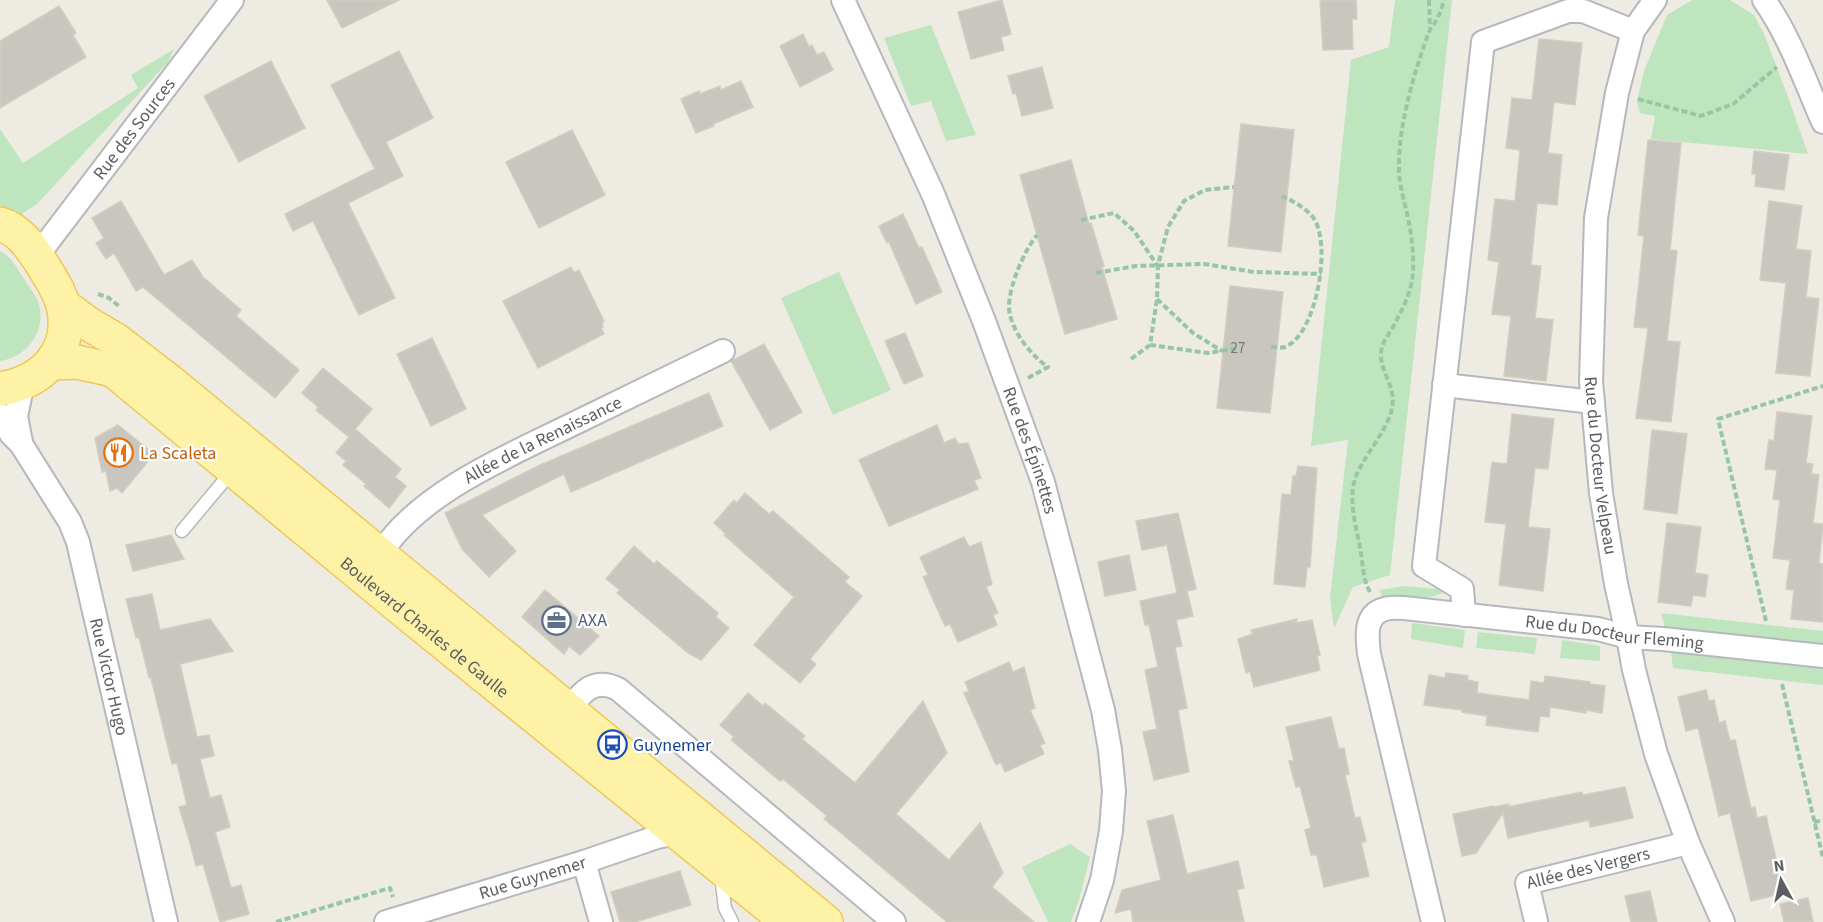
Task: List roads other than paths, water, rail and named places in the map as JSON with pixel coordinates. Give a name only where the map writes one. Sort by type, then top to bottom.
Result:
[{"type":"main road","points":[[0,224],[17,232],[37,256],[52,280],[63,305],[65,320],[64,333],[52,363],[43,372],[12,386]]},
{"type":"main road","name":"Boulevard Charles de Gaulle","points":[[63,305],[116,340],[168,380],[826,922]]},
{"type":"main road","name":"Boulevard Charles de Gaulle","points":[[52,363],[77,362],[113,370],[788,922]]},
{"type":"street","name":"Rue des Sources","points":[[37,256],[232,0]]},
{"type":"street","name":"Rue des Épinettes","points":[[843,0],[933,194],[984,321],[1043,482],[1103,710],[1110,750],[1114,791],[1111,831],[1102,880],[1088,922]]},
{"type":"street","name":"Rue du Docteur Velpeau","points":[[1655,0],[1634,31],[1617,93],[1596,218],[1591,381],[1601,493],[1616,584],[1634,670],[1656,754],[1688,843],[1723,922]]},
{"type":"street","points":[[1764,0],[1794,53],[1823,122]]},
{"type":"street","points":[[1464,615],[1462,589],[1424,566],[1483,42],[1568,11],[1583,11],[1634,31]]},
{"type":"street","name":"Allée de la Renaissance","points":[[381,554],[391,537],[438,495],[506,456],[723,351]]},
{"type":"street","points":[[1444,385],[1593,402]]},
{"type":"street","name":"Rue Victor Hugo","points":[[12,386],[21,444]]},
{"type":"street","name":"Rue Victor Hugo","points":[[0,415],[70,522],[78,542],[166,922]]},
{"type":"street","name":"Rue du Docteur Fleming","points":[[1433,922],[1369,654],[1366,631],[1371,618],[1394,608],[1598,629],[1628,637],[1823,656]]},
{"type":"street","points":[[569,709],[590,687],[600,684],[618,689],[894,922]]},
{"type":"street","name":"Rue Guynemer","points":[[393,920],[584,862],[657,837],[677,833]]},
{"type":"street","name":"Allée des Vergers","points":[[1536,921],[1527,883],[1688,843]]},
{"type":"street","points":[[584,862],[601,922]]},
{"type":"lane","points":[[182,531],[234,469]]},
{"type":"lane","points":[[720,866],[725,908],[732,922]]},
{"type":"place","name":"La Scaleta","points":[[119,453]]},
{"type":"place","name":"AXA","points":[[557,620]]},
{"type":"place","name":"Guynemer","points":[[612,745]]}]
